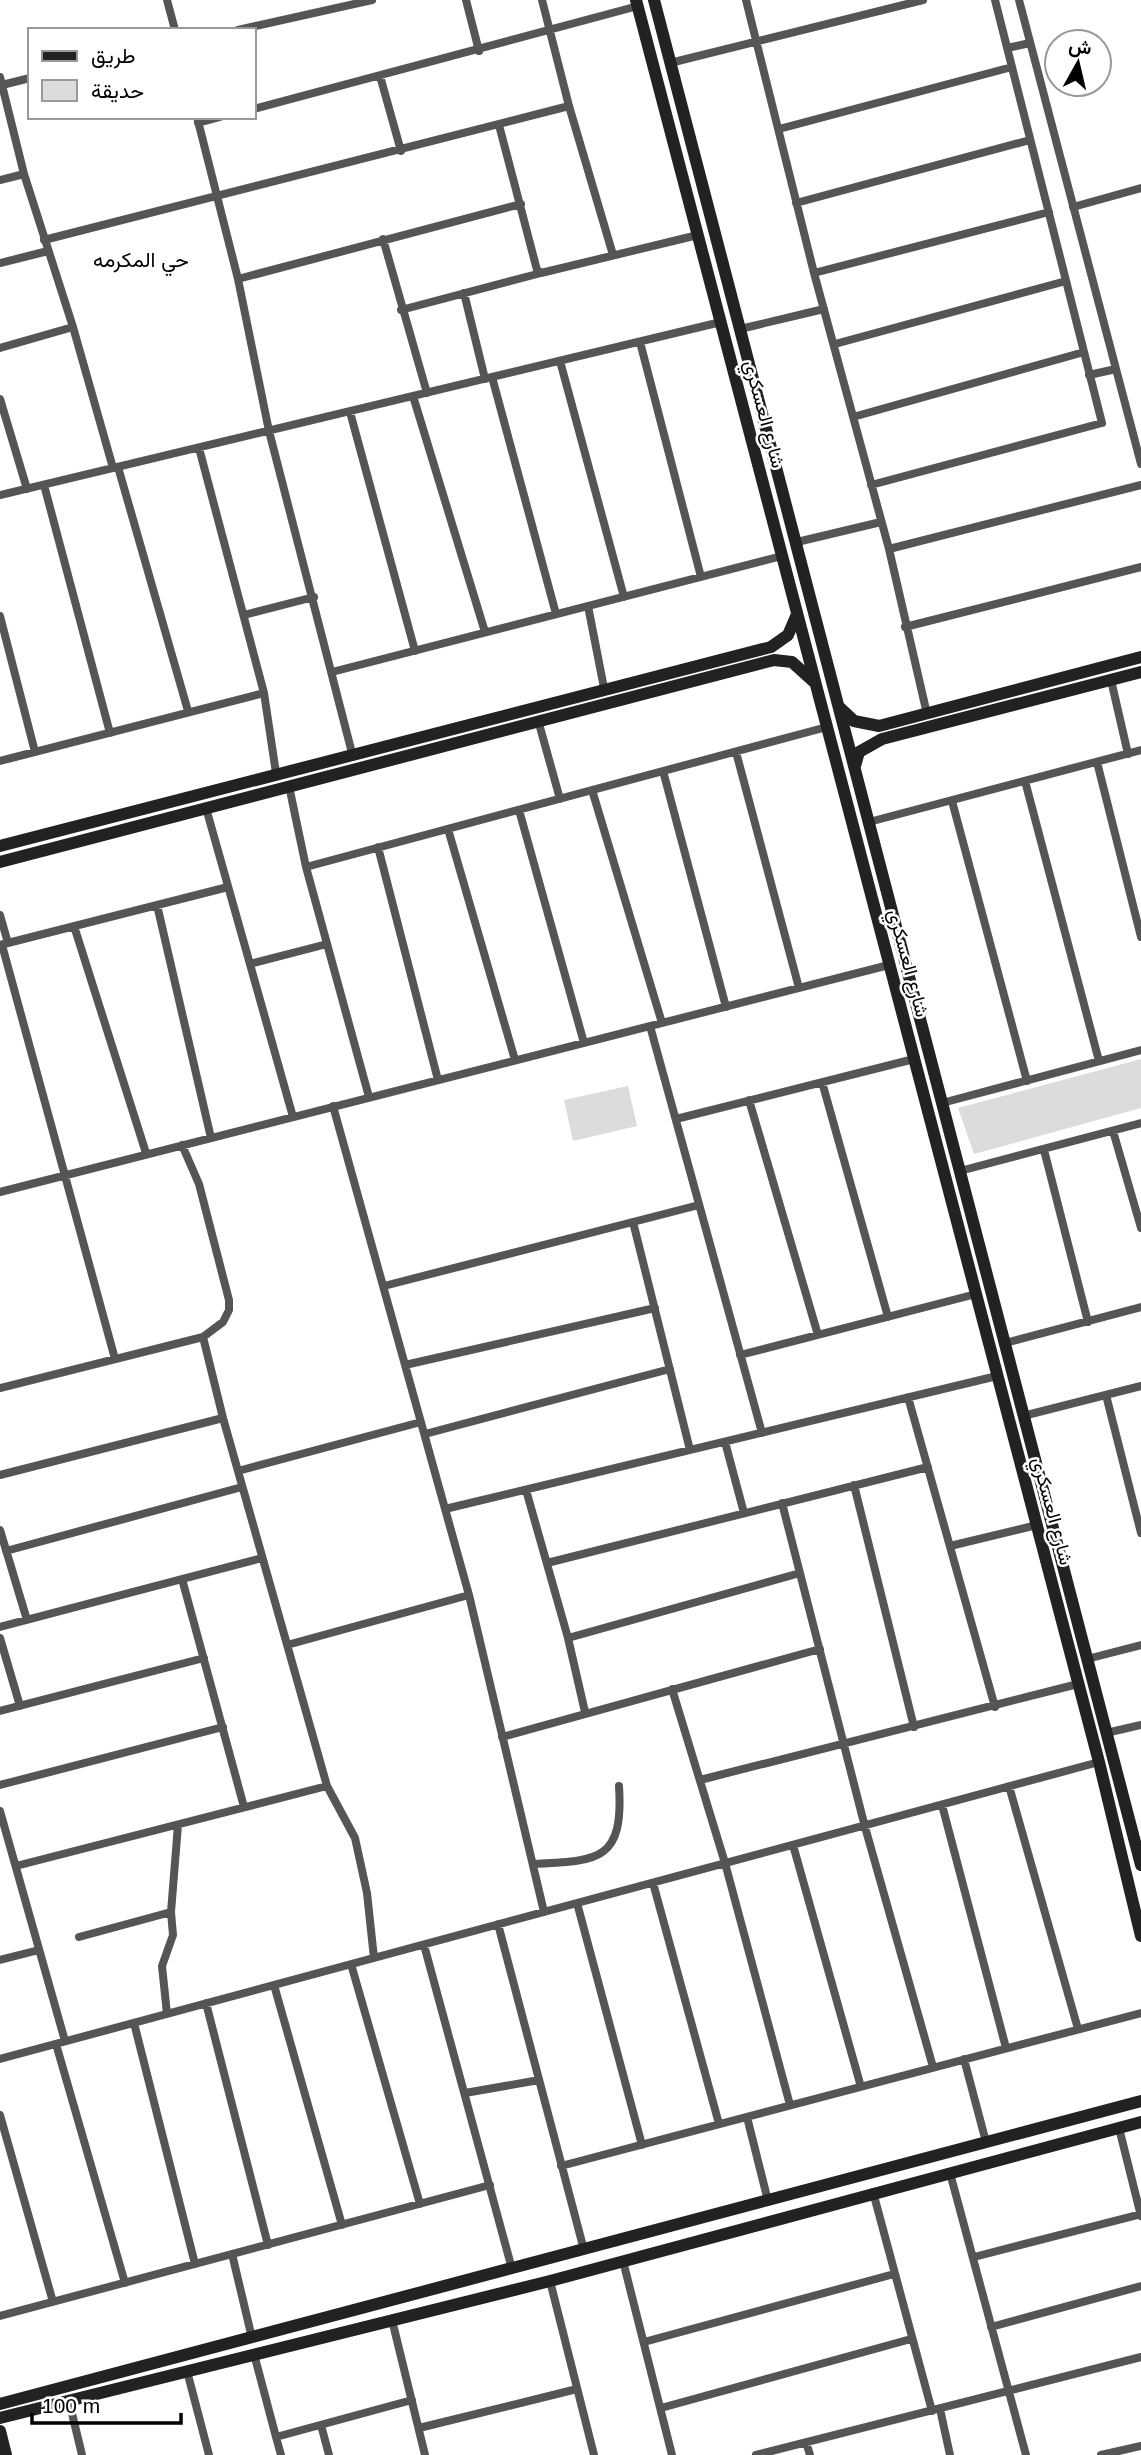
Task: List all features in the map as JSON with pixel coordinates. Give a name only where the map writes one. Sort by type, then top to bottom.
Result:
[{"type":"main road","name":"شارع العسكري","points":[[654,0],[1141,1865]]},
{"type":"main road","name":"شارع العسكري","points":[[637,3],[1099,1762],[1141,1936]]},
{"type":"main road","points":[[746,419],[754,426],[763,418]]},
{"type":"main road","points":[[755,453],[765,446],[772,452]]},
{"type":"main road","points":[[0,846],[125,811],[771,647],[788,635],[797,613]]},
{"type":"main road","points":[[856,773],[859,752],[881,733],[927,715],[1141,657]]},
{"type":"main road","points":[[0,862],[774,660],[792,662],[815,682]]},
{"type":"main road","points":[[836,703],[854,721],[881,733],[1141,672]]},
{"type":"main road","points":[[125,811],[121,819],[126,829]]},
{"type":"main road","points":[[90,821],[98,830],[94,837]]},
{"type":"main road","points":[[868,884],[876,888],[884,881]]},
{"type":"main road","points":[[876,914],[885,908],[892,912]]},
{"type":"main road","points":[[1024,1478],[1031,1480],[1039,1475]]},
{"type":"main road","points":[[1031,1502],[1038,1498],[1046,1500]]},
{"type":"main road","points":[[0,2404],[1141,2101]]},
{"type":"main road","points":[[0,2418],[550,2281],[856,2196],[1133,2125]]},
{"type":"main road","points":[[849,2179],[845,2190],[856,2196]]},
{"type":"main road","points":[[823,2186],[834,2189],[832,2203]]},
{"type":"main road","points":[[230,2344],[225,2354],[232,2359]]},
{"type":"main road","points":[[180,2357],[187,2361],[186,2372]]},
{"type":"main road","points":[[0,2431],[6,2455]]},
{"type":"street","points":[[167,0],[174,28]]},
{"type":"street","points":[[247,28],[372,0]]},
{"type":"street","points":[[466,0],[480,51]]},
{"type":"street","points":[[542,0],[612,256]]},
{"type":"street","points":[[746,0],[814,273],[889,549],[927,715]]},
{"type":"street","points":[[670,63],[923,0]]},
{"type":"street","points":[[871,485],[1102,423],[995,0]]},
{"type":"street","points":[[1019,0],[1141,464]]},
{"type":"street","points":[[256,107],[480,51],[637,3]]},
{"type":"street","points":[[1007,48],[1030,43]]},
{"type":"street","points":[[779,130],[1012,67]]},
{"type":"street","points":[[380,76],[401,151]]},
{"type":"street","points":[[28,78],[1,81],[2,96],[188,711]]},
{"type":"street","points":[[44,240],[569,106]]},
{"type":"street","points":[[197,120],[238,279],[270,431],[352,753]]},
{"type":"street","points":[[499,124],[537,270],[541,273]]},
{"type":"street","points":[[796,203],[1030,140]]},
{"type":"street","points":[[0,180],[24,174]]},
{"type":"street","points":[[1073,206],[1141,188]]},
{"type":"street","points":[[238,279],[520,204]]},
{"type":"street","points":[[814,273],[1049,212]]},
{"type":"street","points":[[401,310],[698,235]]},
{"type":"street","points":[[383,239],[401,310],[427,393]]},
{"type":"street","points":[[0,263],[48,251]]},
{"type":"street","points":[[835,344],[1066,281]]},
{"type":"street","points":[[464,293],[556,614]]},
{"type":"street","points":[[740,329],[824,309]]},
{"type":"street","points":[[0,495],[721,323]]},
{"type":"street","points":[[0,348],[73,327]]},
{"type":"street","points":[[640,342],[701,577]]},
{"type":"street","points":[[853,416],[1084,352]]},
{"type":"street","points":[[560,361],[624,597]]},
{"type":"street","points":[[1090,375],[1116,369]]},
{"type":"street","points":[[413,396],[485,632]]},
{"type":"street","points":[[0,399],[27,489]]},
{"type":"street","points":[[350,412],[415,651]]},
{"type":"street","points":[[200,448],[264,693],[276,773]]},
{"type":"street","points":[[44,485],[110,733]]},
{"type":"street","points":[[889,549],[1141,485]]},
{"type":"street","points":[[797,542],[881,522]]},
{"type":"street","points":[[332,672],[782,556]]},
{"type":"street","points":[[905,626],[1141,567]]},
{"type":"street","points":[[244,615],[314,597]]},
{"type":"street","points":[[588,606],[604,688]]},
{"type":"street","points":[[0,616],[35,752]]},
{"type":"street","points":[[1111,680],[1129,754]]},
{"type":"street","points":[[0,761],[264,693]]},
{"type":"street","points":[[538,720],[560,799]]},
{"type":"street","points":[[306,867],[827,727]]},
{"type":"street","points":[[869,822],[1141,750]]},
{"type":"street","points":[[736,752],[799,988]]},
{"type":"street","points":[[1097,762],[1141,937]]},
{"type":"street","points":[[663,771],[726,1007]]},
{"type":"street","points":[[1025,781],[1100,1061]]},
{"type":"street","points":[[289,786],[306,867],[369,1097]]},
{"type":"street","points":[[592,790],[662,1023]]},
{"type":"street","points":[[952,801],[1027,1081]]},
{"type":"street","points":[[206,808],[293,1116]]},
{"type":"street","points":[[519,810],[584,1043]]},
{"type":"street","points":[[448,828],[515,1060]]},
{"type":"street","points":[[377,847],[438,1080]]},
{"type":"street","points":[[3,945],[228,887]]},
{"type":"street","points":[[157,905],[211,1138]]},
{"type":"street","points":[[0,915],[3,945],[116,1359]]},
{"type":"street","points":[[74,926],[146,1153]]},
{"type":"street","points":[[250,964],[327,944]]},
{"type":"street","points":[[0,1192],[889,965]]},
{"type":"street","points":[[650,1026],[762,1433]]},
{"type":"street","points":[[942,1103],[1141,1049]]},
{"type":"street","points":[[676,1119],[914,1059]]},
{"type":"street","points":[[822,1082],[888,1317]]},
{"type":"street","points":[[750,1101],[818,1335]]},
{"type":"street","points":[[333,1106],[469,1595],[544,1912]]},
{"type":"street","points":[[960,1171],[1141,1123]]},
{"type":"street","points":[[1114,1131],[1141,1228]]},
{"type":"street","points":[[0,1388],[203,1337],[214,1331],[227,1317],[229,1300],[199,1184],[182,1145]]},
{"type":"street","points":[[1044,1150],[1088,1322]]},
{"type":"street","points":[[384,1286],[699,1205]]},
{"type":"street","points":[[633,1222],[690,1450]]},
{"type":"street","points":[[740,1355],[976,1294]]},
{"type":"street","points":[[1005,1343],[1141,1307]]},
{"type":"street","points":[[405,1365],[654,1308]]},
{"type":"street","points":[[203,1337],[242,1487],[327,1786],[355,1838],[367,1893],[374,1958]]},
{"type":"street","points":[[425,1434],[670,1369]]},
{"type":"street","points":[[445,1509],[997,1376]]},
{"type":"street","points":[[1024,1416],[1141,1386]]},
{"type":"street","points":[[1106,1395],[1141,1533]]},
{"type":"street","points":[[908,1397],[995,1707]]},
{"type":"street","points":[[0,1475],[223,1418]]},
{"type":"street","points":[[238,1471],[421,1422]]},
{"type":"street","points":[[725,1441],[744,1513]]},
{"type":"street","points":[[547,1563],[928,1466]]},
{"type":"street","points":[[854,1485],[914,1727]]},
{"type":"street","points":[[6,1551],[242,1487]]},
{"type":"street","points":[[526,1490],[568,1638],[585,1712]]},
{"type":"street","points":[[782,1503],[865,1827],[933,2067]]},
{"type":"street","points":[[950,1546],[1037,1525]]},
{"type":"street","points":[[0,1530],[27,1620]]},
{"type":"street","points":[[0,1627],[262,1558]]},
{"type":"street","points":[[568,1638],[800,1573]]},
{"type":"street","points":[[182,1579],[244,1807]]},
{"type":"street","points":[[287,1645],[469,1595]]},
{"type":"street","points":[[0,1638],[20,1706]]},
{"type":"street","points":[[1087,1659],[1141,1645]]},
{"type":"street","points":[[502,1737],[820,1649]]},
{"type":"street","points":[[0,1711],[204,1658]]},
{"type":"street","points":[[700,1780],[1078,1684]]},
{"type":"street","points":[[672,1689],[725,1863],[790,2105]]},
{"type":"street","points":[[1106,1733],[1141,1725]]},
{"type":"street","points":[[0,1785],[223,1727]]},
{"type":"street","points":[[0,2059],[1099,1762]]},
{"type":"street","points":[[16,1866],[327,1786]]},
{"type":"street","points":[[533,1864],[596,1858],[611,1844],[618,1831],[620,1786]]},
{"type":"street","points":[[1009,1786],[1078,2029]]},
{"type":"street","points":[[942,1805],[1006,2048]]},
{"type":"street","points":[[0,1811],[39,1950],[125,2283]]},
{"type":"street","points":[[167,2014],[161,1978],[163,1956],[173,1935],[178,1825]]},
{"type":"street","points":[[793,1845],[861,2087]]},
{"type":"street","points":[[653,1883],[719,2124]]},
{"type":"street","points":[[577,1903],[642,2145]]},
{"type":"street","points":[[79,1937],[172,1912]]},
{"type":"street","points":[[498,1924],[584,2250]]},
{"type":"street","points":[[424,1945],[512,2269]]},
{"type":"street","points":[[0,1960],[39,1950]]},
{"type":"street","points":[[351,1964],[420,2204]]},
{"type":"street","points":[[274,1985],[342,2225]]},
{"type":"street","points":[[206,2003],[268,2245]]},
{"type":"street","points":[[561,2166],[1141,2013]]},
{"type":"street","points":[[134,2023],[195,2264]]},
{"type":"street","points":[[964,2059],[986,2141]]},
{"type":"street","points":[[465,2093],[539,2080]]},
{"type":"street","points":[[0,2115],[53,2302]]},
{"type":"street","points":[[747,2117],[768,2201]]},
{"type":"street","points":[[974,2257],[1141,2214],[1133,2125]]},
{"type":"street","points":[[950,2173],[1026,2455]]},
{"type":"street","points":[[0,2316],[490,2185]]},
{"type":"street","points":[[873,2192],[911,2339],[950,2455]]},
{"type":"street","points":[[232,2254],[252,2338]]},
{"type":"street","points":[[623,2261],[673,2455]]},
{"type":"street","points":[[644,2342],[894,2274]]},
{"type":"street","points":[[550,2281],[594,2455]]},
{"type":"street","points":[[991,2327],[1141,2286]]},
{"type":"street","points":[[392,2320],[425,2455]]},
{"type":"street","points":[[660,2408],[911,2339]]},
{"type":"street","points":[[254,2354],[281,2455]]},
{"type":"street","points":[[756,2455],[1141,2357]]},
{"type":"street","points":[[186,2372],[207,2455]]},
{"type":"street","points":[[419,2428],[577,2389]]},
{"type":"street","points":[[276,2437],[412,2400]]},
{"type":"street","points":[[69,2401],[82,2455]]},
{"type":"street","points":[[321,2425],[329,2455]]},
{"type":"street","points":[[806,2442],[810,2455]]},
{"type":"street","points":[[1101,2455],[1141,2445]]},
{"type":"green space","points":[[1141,1059],[1141,1108],[974,1154],[958,1108]]},
{"type":"green space","points":[[628,1086],[637,1126],[573,1141],[564,1100]]},
{"type":"district","name":"حي المكرمه","points":[[141,260]]}]
